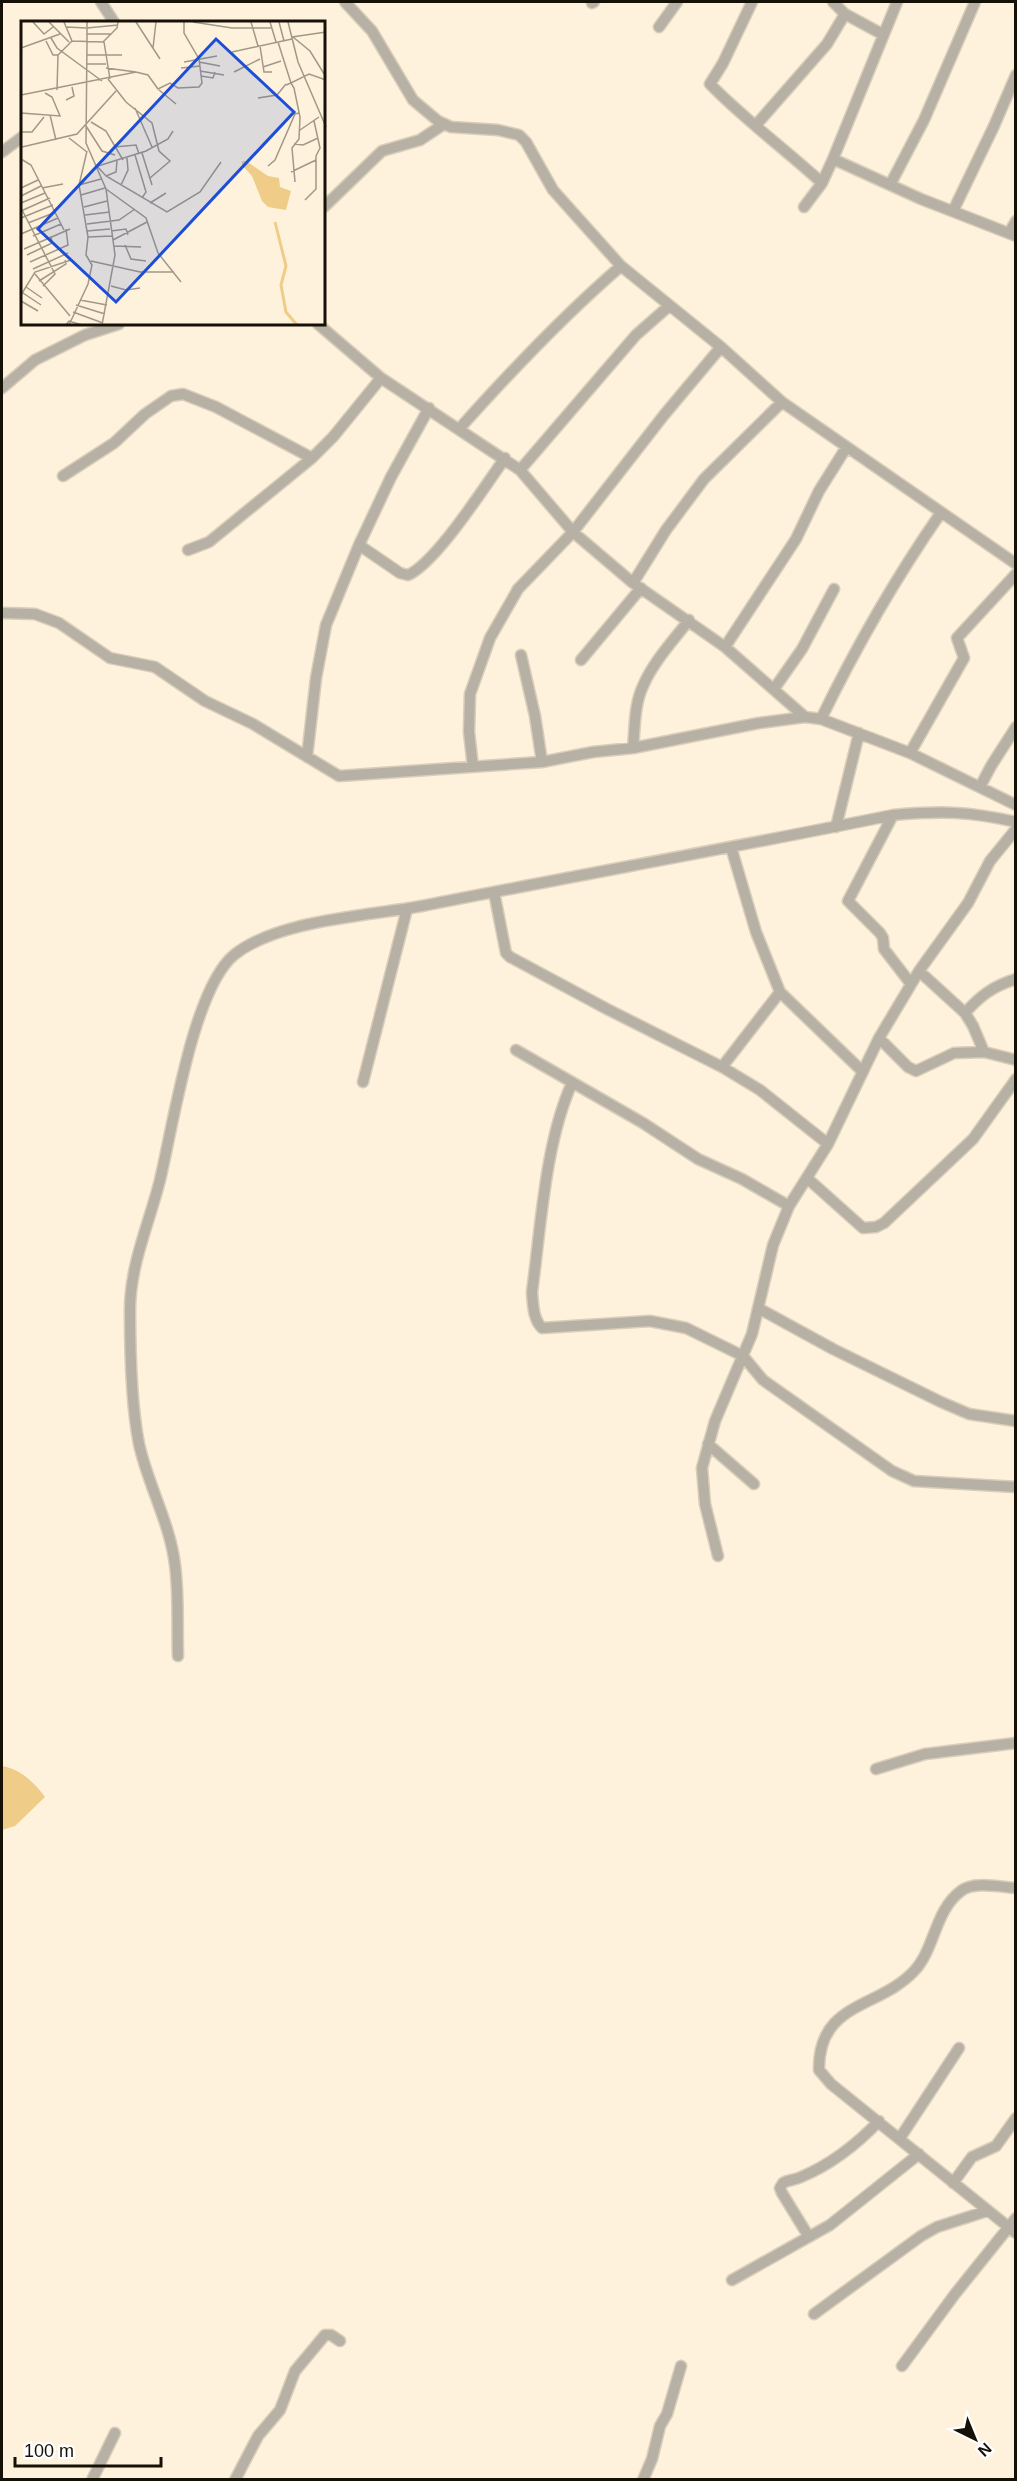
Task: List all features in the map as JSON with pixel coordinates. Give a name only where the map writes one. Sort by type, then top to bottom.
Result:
[{"type":"street","points":[[101,2],[113,21]]},
{"type":"street","points":[[345,2],[372,31],[413,100],[451,127],[498,130],[519,135],[526,142],[553,190],[621,266],[721,347],[782,402],[940,514],[1015,562]]},
{"type":"street","points":[[659,27],[677,2]]},
{"type":"street","points":[[752,2],[723,63],[710,84],[729,104],[822,183]]},
{"type":"street","points":[[833,2],[845,14],[882,34]]},
{"type":"street","points":[[804,207],[822,183],[833,159],[882,34],[897,2]]},
{"type":"street","points":[[890,185],[924,120],[975,2]]},
{"type":"street","points":[[756,125],[827,44],[845,14]]},
{"type":"street","points":[[953,211],[1016,75]]},
{"type":"street","points":[[326,205],[382,151],[420,140],[444,124]]},
{"type":"street","points":[[2,152],[21,137]]},
{"type":"street","points":[[833,159],[1012,235],[1016,221]]},
{"type":"street","points":[[460,428],[521,360],[574,306],[621,266]]},
{"type":"street","points":[[520,470],[636,335],[669,306]]},
{"type":"street","points":[[2,388],[35,360],[85,335],[113,326]]},
{"type":"street","points":[[320,326],[381,378],[460,428],[520,470],[573,532],[637,586],[725,647],[805,717]]},
{"type":"street","points":[[473,767],[468,706],[470,694],[490,638],[518,589],[573,532],[664,415],[721,347]]},
{"type":"street","points":[[188,550],[199,548],[209,542],[312,458],[381,378]]},
{"type":"street","points":[[63,476],[114,443],[145,414],[171,396],[183,394],[216,407],[312,458]]},
{"type":"street","points":[[581,660],[637,586],[666,531],[704,478],[782,402]]},
{"type":"street","points":[[307,757],[316,678],[326,625],[359,545],[391,477],[429,408]]},
{"type":"street","points":[[725,647],[796,539],[819,491],[846,448]]},
{"type":"street","points":[[359,545],[400,573],[408,575],[416,572],[446,540],[505,458]]},
{"type":"street","points":[[821,719],[843,674],[901,571],[940,514]]},
{"type":"street","points":[[909,753],[964,658],[957,638],[1016,574]]},
{"type":"street","points":[[774,689],[802,650],[834,590]]},
{"type":"street","points":[[2,613],[35,614],[59,623],[110,657],[155,667],[205,701],[253,724],[339,776],[542,762],[593,752],[633,748],[749,724],[805,717],[821,719],[909,753],[1016,805]]},
{"type":"street","points":[[633,748],[636,714],[642,688],[655,664],[689,620]]},
{"type":"street","points":[[521,655],[535,716],[542,762]]},
{"type":"street","points":[[980,788],[1016,727]]},
{"type":"street","points":[[836,827],[859,733]]},
{"type":"street","points":[[178,1656],[176,1565],[167,1527],[139,1444],[134,1396],[130,1308],[135,1264],[159,1184],[191,1045],[211,985],[230,958],[255,940],[322,923],[406,909],[893,815],[952,811],[976,813],[1016,822]]},
{"type":"street","points":[[893,815],[848,901],[880,933],[884,949],[911,984]]},
{"type":"street","points":[[718,1556],[702,1479],[702,1468],[715,1421],[743,1356],[758,1308],[773,1245],[789,1206],[828,1143],[879,1038],[919,971],[968,903],[990,861],[1016,829]]},
{"type":"street","points":[[730,847],[756,932],[780,992],[863,1072]]},
{"type":"street","points":[[494,892],[506,953],[510,957],[607,1009],[722,1066],[760,1090],[828,1143]]},
{"type":"street","points":[[363,1082],[406,909]]},
{"type":"street","points":[[919,971],[965,1013],[974,1026],[984,1052]]},
{"type":"street","points":[[965,1013],[980,996],[992,988],[1016,979]]},
{"type":"street","points":[[722,1066],[780,992]]},
{"type":"street","points":[[879,1038],[908,1067],[916,1071],[954,1053],[984,1052],[1016,1060]]},
{"type":"street","points":[[516,1050],[643,1123],[699,1159],[742,1179],[789,1206]]},
{"type":"street","points":[[807,1178],[863,1228],[876,1227],[884,1223],[973,1139],[1016,1079]]},
{"type":"street","points":[[572,1083],[562,1105],[551,1150],[531,1292],[537,1321],[542,1328],[650,1321],[686,1328],[743,1356],[763,1380],[892,1471],[914,1481],[966,1486],[1016,1487]]},
{"type":"street","points":[[758,1308],[833,1349],[941,1402],[969,1414],[1016,1420]]},
{"type":"street","points":[[708,1444],[754,1485]]},
{"type":"street","points":[[876,1769],[925,1754],[1016,1743]]},
{"type":"street","points":[[1012,2231],[831,2084],[819,2070],[818,2057],[826,2035],[836,2020],[853,2007],[902,1982],[916,1970],[937,1924],[961,1891],[973,1886],[1016,1888]]},
{"type":"street","points":[[900,2138],[959,2048]]},
{"type":"street","points":[[953,2183],[972,2157],[996,2146],[1016,2118]]},
{"type":"street","points":[[809,2237],[782,2193],[780,2188],[783,2183],[801,2177],[859,2142],[879,2121]]},
{"type":"street","points":[[732,2280],[830,2225],[919,2154]]},
{"type":"street","points":[[814,2314],[921,2236],[937,2228],[987,2211]]},
{"type":"street","points":[[902,2366],[955,2294],[1012,2231],[1016,2218]]},
{"type":"street","points":[[236,2480],[258,2436],[280,2410],[295,2371],[325,2335],[332,2335],[340,2341]]},
{"type":"street","points":[[643,2480],[652,2459],[660,2426],[667,2414],[681,2366]]},
{"type":"street","points":[[92,2480],[115,2433]]},
{"type":"shaded area","points":[[2,1766],[26,1777],[45,1797],[15,1826],[2,1830]]}]
